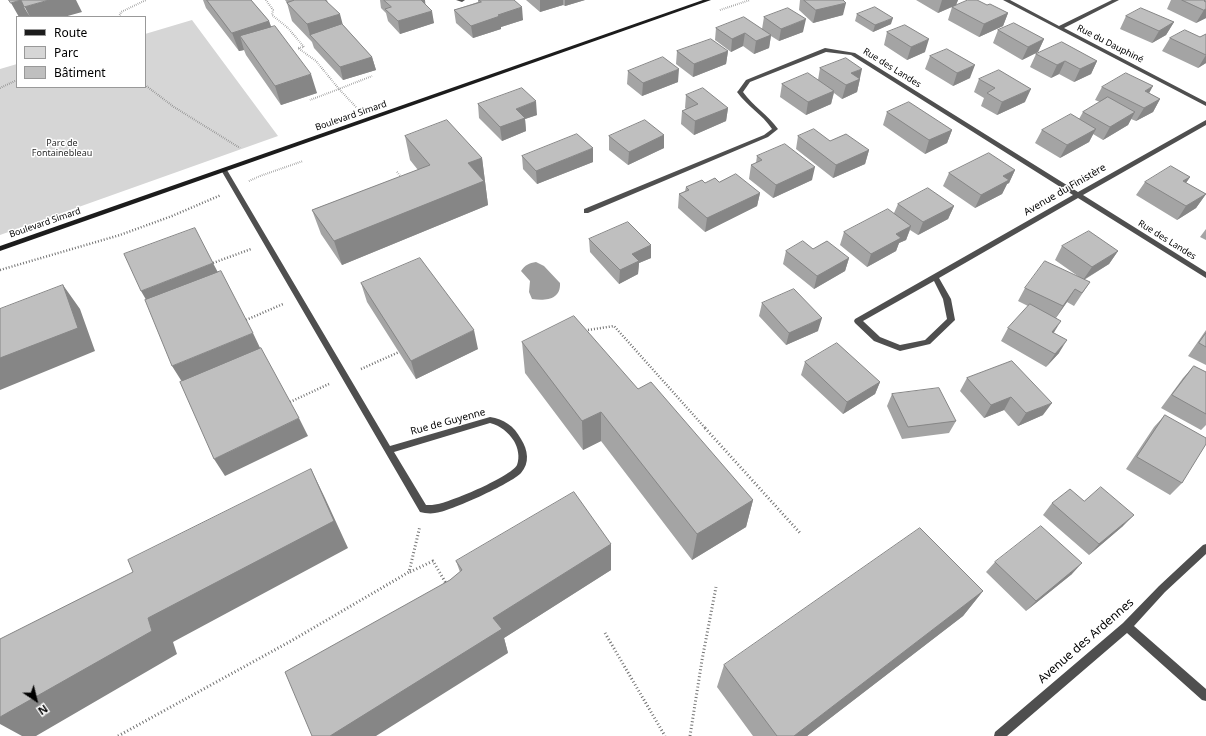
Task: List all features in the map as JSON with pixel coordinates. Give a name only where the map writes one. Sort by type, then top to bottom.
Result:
[{"type":"main road","name":"Boulevard Simard","points":[[0,249],[708,0]]},
{"type":"street","name":"Rue du Dauphiné","points":[[1006,0],[1206,104]]},
{"type":"street","points":[[1059,28],[1116,0]]},
{"type":"street","name":"Rue des Landes","points":[[586,211],[766,136],[775,129],[770,120],[745,102],[740,92],[748,81],[825,50],[838,51],[853,54],[1206,275]]},
{"type":"street","name":"Avenue du Finistère","points":[[935,277],[947,299],[951,320],[927,342],[900,348],[877,339],[858,321],[1206,122]]},
{"type":"street","points":[[224,170],[423,510]]},
{"type":"street","name":"Rue de Guyenne","points":[[388,450],[490,420],[504,424],[510,429],[522,447],[522,462],[518,471],[508,478],[435,509],[423,510]]},
{"type":"street","name":"Avenue des Ardennes","points":[[999,736],[1127,626],[1162,589],[1206,548]]},
{"type":"street","points":[[1127,626],[1206,696]]},
{"type":"path","points":[[119,16],[121,12],[146,0]]},
{"type":"path","points":[[266,0],[274,10],[272,15],[288,28],[304,47],[298,48],[316,61],[368,120]]},
{"type":"path","points":[[310,100],[372,76]]},
{"type":"path","points":[[0,88],[16,80]]},
{"type":"path","points":[[146,86],[174,107],[244,150]]},
{"type":"path","points":[[397,172],[406,184]]},
{"type":"path","points":[[0,270],[23,262],[94,243],[167,218],[213,199]]},
{"type":"path","points":[[213,263],[267,243]]},
{"type":"path","points":[[246,320],[299,297]]},
{"type":"path","points":[[588,330],[614,326],[800,533]]},
{"type":"path","points":[[290,402],[399,352]]},
{"type":"path","points":[[409,572],[423,510]]},
{"type":"path","points":[[118,736],[291,641],[409,572],[433,561],[447,586]]},
{"type":"path","points":[[690,736],[716,586]]},
{"type":"path","points":[[605,633],[665,736]]},
{"type":"green space","name":"Parc de Fontainebleau","points":[[192,20],[278,136],[0,235],[0,69],[16,64],[16,88],[146,88],[146,34]]},
{"type":"shaded area","points":[[536,262],[544,266],[560,283],[558,293],[551,298],[542,300],[532,299],[529,292],[530,281],[521,271],[527,265]]},
{"type":"building","points":[[9,0],[21,0],[11,3]]},
{"type":"building","points":[[21,0],[49,0],[24,7]]},
{"type":"building","points":[[207,0],[251,0],[269,21],[232,33]]},
{"type":"building","points":[[295,0],[325,0],[340,14],[307,24],[287,3]]},
{"type":"building","points":[[384,0],[421,0],[432,11],[398,21],[385,9],[391,7]]},
{"type":"building","points":[[479,0],[514,0],[522,7],[471,26],[454,10],[481,2]]},
{"type":"building","points":[[804,0],[843,0],[846,3],[816,10]]},
{"type":"building","points":[[968,0],[977,0],[987,5],[990,4],[1008,13],[984,24],[952,7]]},
{"type":"building","points":[[1182,0],[1205,0],[1206,9],[1204,10]]},
{"type":"building","points":[[875,7],[893,18],[875,25],[857,14]]},
{"type":"building","points":[[788,8],[806,19],[781,29],[764,17]]},
{"type":"building","points":[[1141,8],[1174,22],[1159,31],[1126,16]]},
{"type":"building","points":[[744,17],[771,35],[756,41],[745,33],[732,39],[716,28]]},
{"type":"building","points":[[1014,23],[1044,39],[1028,47],[998,30]]},
{"type":"building","points":[[342,24],[372,57],[340,67],[310,35]]},
{"type":"building","points":[[905,25],[929,39],[911,47],[887,32]]},
{"type":"building","points":[[275,26],[311,74],[275,86],[240,36]]},
{"type":"building","points":[[1185,30],[1200,37],[1206,34],[1206,55],[1170,38]]},
{"type":"building","points":[[711,39],[728,51],[694,64],[677,51]]},
{"type":"building","points":[[1062,42],[1097,61],[1080,69],[1065,61],[1057,65],[1036,54]]},
{"type":"building","points":[[947,49],[975,65],[957,73],[930,56]]},
{"type":"building","points":[[663,57],[679,69],[643,83],[628,71]]},
{"type":"building","points":[[846,58],[862,69],[851,73],[860,79],[846,85],[820,68]]},
{"type":"building","points":[[999,70],[1031,89],[1002,102],[987,93],[995,88],[979,79]]},
{"type":"building","points":[[808,73],[834,91],[808,102],[782,84]]},
{"type":"building","points":[[1126,73],[1153,86],[1145,91],[1160,99],[1144,108],[1102,87]]},
{"type":"building","points":[[522,88],[536,101],[516,109],[525,118],[500,127],[478,104]]},
{"type":"building","points":[[703,88],[728,108],[695,121],[682,111],[698,104],[686,95]]},
{"type":"building","points":[[1108,97],[1135,112],[1110,127],[1083,112]]},
{"type":"building","points":[[909,102],[952,130],[929,140],[887,112]]},
{"type":"building","points":[[1071,114],[1096,129],[1067,145],[1042,130]]},
{"type":"building","points":[[447,120],[482,158],[468,163],[484,181],[334,241],[312,210],[430,165],[405,136]]},
{"type":"building","points":[[645,120],[664,135],[629,152],[609,136]]},
{"type":"building","points":[[814,129],[830,141],[846,134],[869,150],[836,165],[798,136]]},
{"type":"building","points":[[577,134],[593,148],[536,171],[522,156]]},
{"type":"building","points":[[785,144],[815,167],[776,185],[751,165],[762,160],[757,156]]},
{"type":"building","points":[[989,153],[1015,170],[1003,176],[1009,180],[981,195],[949,173]]},
{"type":"building","points":[[1171,166],[1190,177],[1183,181],[1206,194],[1186,206],[1145,182]]},
{"type":"building","points":[[736,174],[760,193],[707,218],[679,194],[689,190],[686,187],[702,180],[705,183],[715,178],[719,182]]},
{"type":"building","points":[[928,188],[954,206],[923,222],[898,204]]},
{"type":"building","points":[[888,209],[911,226],[896,234],[901,238],[871,254],[844,232]]},
{"type":"building","points":[[628,222],[651,245],[632,254],[639,261],[620,270],[589,239]]},
{"type":"building","points":[[195,228],[213,263],[141,291],[124,254]]},
{"type":"building","points":[[1089,231],[1118,251],[1092,267],[1062,246]]},
{"type":"building","points":[[803,241],[813,249],[827,241],[849,258],[817,276],[786,251]]},
{"type":"building","points":[[420,258],[474,330],[411,361],[361,283]]},
{"type":"building","points":[[1045,261],[1090,282],[1082,293],[1075,289],[1063,306],[1025,288]]},
{"type":"building","points":[[221,271],[253,333],[172,366],[145,300]]},
{"type":"building","points":[[63,285],[78,328],[0,358],[0,309]]},
{"type":"building","points":[[794,289],[822,318],[789,333],[762,303]]},
{"type":"building","points":[[1030,304],[1061,321],[1052,332],[1067,340],[1055,354],[1008,328]]},
{"type":"building","points":[[574,316],[638,389],[651,382],[753,500],[697,534],[601,412],[582,421],[522,342]]},
{"type":"building","points":[[1206,333],[1206,347],[1199,343]]},
{"type":"building","points":[[837,343],[880,382],[847,402],[805,362]]},
{"type":"building","points":[[261,348],[299,418],[214,459],[180,382]]},
{"type":"building","points":[[1012,361],[1052,403],[1026,413],[1011,397],[991,405],[967,378]]},
{"type":"building","points":[[1194,366],[1206,372],[1206,414],[1172,395]]},
{"type":"building","points":[[939,388],[956,421],[908,427],[892,394]]},
{"type":"building","points":[[1165,415],[1206,438],[1206,444],[1182,483],[1137,457]]},
{"type":"building","points":[[311,469],[334,521],[148,618],[152,631],[0,717],[0,639],[133,572],[128,560]]},
{"type":"building","points":[[1101,487],[1134,515],[1099,544],[1052,503],[1070,489],[1084,501]]},
{"type":"building","points":[[574,492],[611,544],[493,618],[502,629],[330,736],[312,736],[285,672],[450,580],[462,570],[456,561]]},
{"type":"building","points":[[1041,526],[1082,563],[1036,601],[995,562]]},
{"type":"building","points":[[920,528],[983,591],[794,736],[777,736],[724,665]]}]
